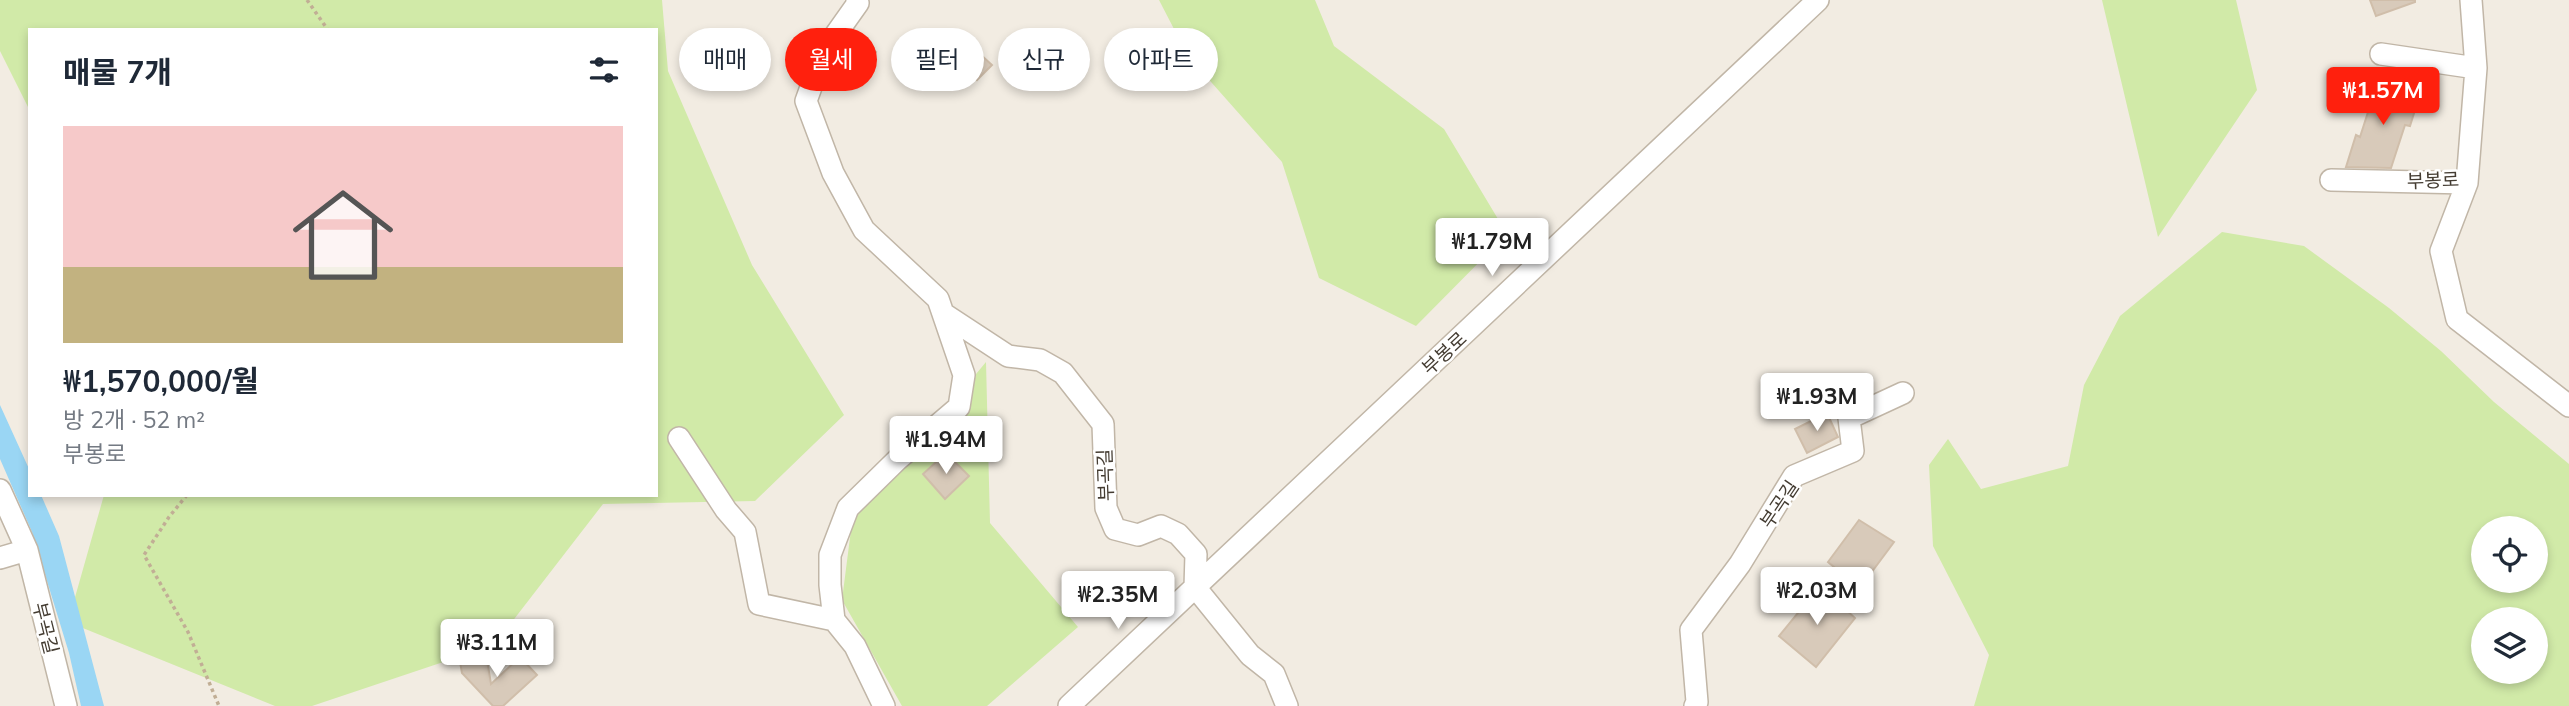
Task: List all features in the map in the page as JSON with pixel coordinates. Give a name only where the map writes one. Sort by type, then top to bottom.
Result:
[{"type":"street","name":"부곡길","points":[[834,620],[830,555],[848,508],[898,459],[958,407],[964,375],[938,299],[864,230],[833,173],[806,102],[824,51],[858,0]]},
{"type":"street","name":"부봉로","points":[[1069,706],[1818,0]]},
{"type":"street","name":"부봉로","points":[[2331,180],[2467,183],[2476,68],[2471,0]]},
{"type":"street","points":[[2381,54],[2476,68]]},
{"type":"street","points":[[2467,183],[2441,251],[2457,319],[2569,406]]},
{"type":"street","name":"부곡길","points":[[944,314],[1008,356],[1040,360],[1063,373],[1103,424],[1106,508],[1115,529],[1138,535],[1161,526],[1178,534],[1196,555],[1195,587]]},
{"type":"street","name":"부곡길","points":[[1695,706],[1698,702],[1691,630],[1740,564],[1794,477],[1853,451],[1849,418],[1903,393]]},
{"type":"street","points":[[680,438],[726,510],[745,532],[759,604],[834,620],[855,646],[884,706]]},
{"type":"street","name":"부곡길","points":[[0,490],[27,550],[66,706]]},
{"type":"street","points":[[0,558],[27,550]]},
{"type":"street","points":[[1195,587],[1250,655],[1274,674],[1287,706]]},
{"type":"path","points":[[307,0],[327,28]]},
{"type":"path","points":[[185,497],[144,555],[188,632],[219,706]]},
{"type":"green space","points":[[0,0],[662,0],[668,71],[752,265],[844,415],[755,501],[603,504],[494,645],[312,706],[275,706],[68,622],[103,497],[658,497],[658,28],[28,28],[28,107],[0,51]]},
{"type":"green space","points":[[1159,0],[1315,0],[1334,46],[1444,129],[1507,234],[1416,326],[1319,278],[1282,162],[1218,90],[1218,28],[1174,28]]},
{"type":"green space","points":[[2102,0],[2236,0],[2257,90],[2158,237]]},
{"type":"green space","points":[[2222,232],[2304,246],[2389,308],[2441,351],[2494,402],[2569,464],[2569,706],[1974,706],[1989,655],[1933,546],[1929,465],[1948,439],[1981,489],[2068,466],[2084,385],[2120,316]]},
{"type":"green space","points":[[986,362],[990,523],[1078,627],[987,706],[902,706],[842,600],[852,522],[893,471],[971,396],[976,374]]},
{"type":"water","points":[[0,405],[28,467],[28,497],[42,497],[59,536],[104,706],[81,706],[69,653],[32,532],[0,459]]},
{"type":"building","points":[[2370,0],[2415,0],[2415,2],[2376,16]]},
{"type":"building","points":[[984,58],[992,65],[984,73]]},
{"type":"building","points":[[2378,81],[2420,94],[2410,126],[2405,125],[2391,168],[2346,167],[2356,135],[2360,137]]},
{"type":"building","points":[[1827,413],[1838,437],[1807,453],[1795,429]]},
{"type":"building","points":[[946,453],[969,476],[945,499],[923,474]]},
{"type":"building","points":[[1859,520],[1894,542],[1862,585],[1828,562]]},
{"type":"building","points":[[1820,586],[1855,618],[1816,667],[1779,636]]},
{"type":"building","points":[[478,655],[487,660],[491,684],[520,657],[537,675],[503,706],[493,706],[462,673],[460,662]]}]
